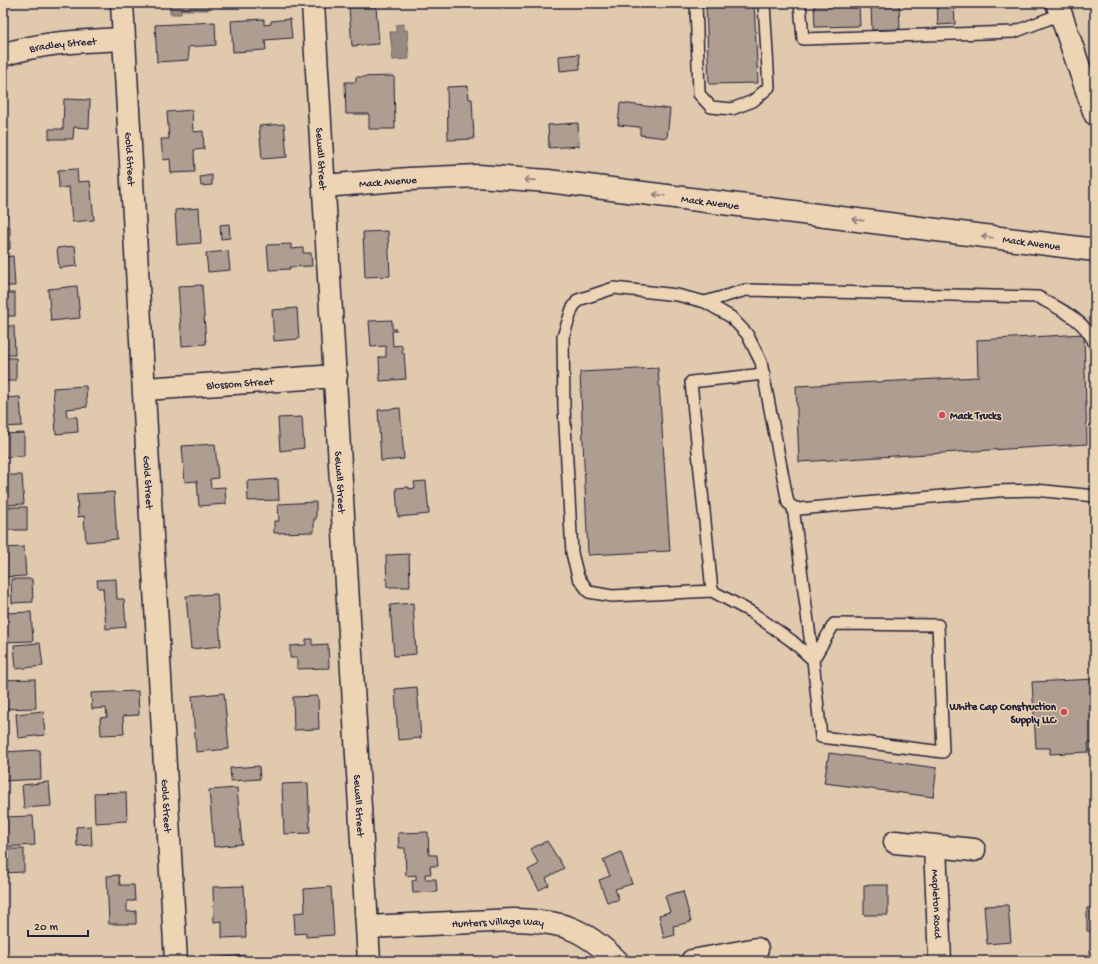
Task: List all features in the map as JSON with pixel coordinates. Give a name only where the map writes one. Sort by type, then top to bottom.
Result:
[{"type":"street","name":"Gold Street","points":[[122,3],[145,389],[176,961]]},
{"type":"street","name":"Sewall Street","points":[[313,3],[369,961]]},
{"type":"street","points":[[1059,8],[1095,114]]},
{"type":"street","name":"Bradley Street","points":[[3,55],[15,50],[47,44],[123,39]]},
{"type":"street","name":"Mack Avenue","points":[[324,186],[409,179],[478,176],[548,181],[1095,250]]},
{"type":"street","name":"Blossom Street","points":[[145,389],[336,376]]},
{"type":"street","points":[[895,842],[974,850]]},
{"type":"street","name":"Mapleton Road","points":[[935,847],[940,961]]},
{"type":"street","name":"Hunters Village Way","points":[[368,927],[536,920],[559,924],[581,932],[600,945],[617,961]]},
{"type":"street","points":[[692,961],[757,949]]},
{"type":"lane","points":[[696,3],[699,94],[711,107],[732,109],[753,101],[769,87],[764,3]]},
{"type":"lane","points":[[800,3],[803,39],[1014,32],[1059,8]]},
{"type":"lane","points":[[814,660],[792,641],[757,616],[712,591],[612,596],[589,592],[578,577],[572,553],[564,407],[563,337],[572,309],[578,300],[614,288],[678,295],[705,302],[731,317],[747,334],[762,362],[788,503],[793,507],[799,509],[998,491],[1035,490],[1095,496]]},
{"type":"lane","points":[[705,302],[746,290],[1038,297],[1075,318],[1093,339],[1095,345]]},
{"type":"lane","points":[[712,591],[691,382],[764,374]]},
{"type":"lane","points":[[793,507],[814,660],[821,737],[943,752],[938,624],[834,624],[814,660]]},
{"type":"shaded area","points":[[170,3],[208,3],[208,10],[181,10],[181,14],[170,14]]},
{"type":"shaded area","points":[[404,24],[404,30],[407,30],[409,59],[393,60],[390,32],[396,32],[396,25]]},
{"type":"building","points":[[706,3],[754,3],[758,83],[709,84]]},
{"type":"building","points":[[814,3],[954,3],[955,24],[938,25],[937,4],[899,5],[900,29],[872,30],[871,5],[859,6],[860,26],[815,27]]},
{"type":"building","points":[[376,6],[379,44],[352,46],[349,8]]},
{"type":"building","points":[[264,19],[264,25],[271,24],[271,21],[290,19],[292,38],[265,40],[266,50],[233,52],[231,21]]},
{"type":"building","points":[[215,22],[216,45],[188,47],[189,60],[157,62],[155,25]]},
{"type":"building","points":[[579,54],[580,69],[560,71],[559,56]]},
{"type":"building","points":[[394,76],[395,129],[369,129],[369,114],[346,114],[345,82],[356,82],[356,77]]},
{"type":"building","points":[[468,86],[469,99],[472,99],[474,139],[448,140],[447,87]]},
{"type":"building","points":[[64,99],[90,100],[89,128],[74,127],[73,139],[49,139],[49,129],[63,129]]},
{"type":"building","points":[[620,103],[670,109],[667,138],[640,135],[640,127],[618,125]]},
{"type":"building","points":[[192,110],[193,132],[203,131],[204,149],[194,150],[195,172],[171,173],[170,159],[163,160],[161,139],[169,139],[167,112]]},
{"type":"building","points":[[578,123],[579,146],[549,148],[548,125]]},
{"type":"building","points":[[284,124],[287,157],[262,159],[259,126]]},
{"type":"building","points":[[3,149],[7,149],[7,172],[3,172]]},
{"type":"building","points":[[77,169],[78,182],[90,181],[94,220],[72,222],[69,187],[59,188],[58,170]]},
{"type":"building","points":[[212,175],[212,185],[201,186],[200,177]]},
{"type":"building","points":[[3,189],[6,189],[7,218],[3,219]]},
{"type":"building","points":[[199,208],[201,243],[177,245],[175,210]]},
{"type":"building","points":[[229,224],[230,238],[221,239],[220,225]]},
{"type":"building","points":[[3,226],[10,226],[10,249],[3,249]]},
{"type":"building","points":[[388,231],[390,276],[365,277],[363,232]]},
{"type":"building","points":[[291,244],[291,249],[303,248],[303,253],[311,253],[312,266],[269,270],[267,245]]},
{"type":"building","points":[[75,246],[77,266],[59,268],[57,248]]},
{"type":"building","points":[[228,251],[230,270],[208,272],[206,253]]},
{"type":"building","points":[[13,256],[15,286],[3,286],[3,257]]},
{"type":"building","points":[[202,285],[206,344],[182,346],[178,286]]},
{"type":"building","points":[[77,286],[80,318],[51,321],[48,289]]},
{"type":"building","points":[[3,293],[15,293],[15,316],[3,316]]},
{"type":"building","points":[[297,308],[299,339],[274,341],[272,310]]},
{"type":"building","points":[[392,320],[392,329],[396,329],[396,331],[392,331],[393,346],[402,345],[406,379],[380,381],[379,357],[386,357],[386,346],[371,347],[369,321]]},
{"type":"building","points":[[3,326],[14,326],[15,355],[3,355]]},
{"type":"building","name":"Mack Trucks","points":[[1084,334],[1087,444],[799,462],[796,386],[978,377],[977,340]]},
{"type":"building","points":[[3,358],[16,358],[16,381],[3,381]]},
{"type":"building","points":[[658,368],[670,551],[588,555],[580,372]]},
{"type":"building","points":[[86,386],[87,407],[66,409],[67,417],[77,417],[78,432],[56,434],[53,388]]},
{"type":"building","points":[[20,397],[22,426],[3,427],[3,398]]},
{"type":"building","points":[[400,408],[404,459],[381,461],[378,410]]},
{"type":"building","points":[[302,417],[304,448],[280,451],[278,418]]},
{"type":"building","points":[[24,433],[24,456],[3,457],[3,434]]},
{"type":"building","points":[[215,444],[218,478],[210,479],[211,488],[225,487],[226,504],[199,506],[197,481],[185,482],[182,446]]},
{"type":"building","points":[[3,475],[22,475],[24,504],[3,505]]},
{"type":"building","points":[[278,479],[279,500],[248,501],[247,481]]},
{"type":"building","points":[[426,481],[429,514],[398,517],[396,488],[415,488],[414,482]]},
{"type":"building","points":[[114,492],[117,539],[86,542],[84,516],[78,517],[77,494]]},
{"type":"building","points":[[316,502],[314,532],[274,533],[274,521],[279,521],[278,504]]},
{"type":"building","points":[[5,507],[27,507],[27,530],[6,530]]},
{"type":"building","points":[[24,547],[26,576],[3,577],[3,548]]},
{"type":"building","points":[[409,554],[410,587],[387,587],[386,555]]},
{"type":"building","points":[[11,579],[32,579],[33,602],[12,603]]},
{"type":"building","points":[[116,579],[117,599],[124,599],[126,627],[106,629],[103,588],[98,588],[97,580]]},
{"type":"building","points":[[217,594],[221,646],[191,649],[186,596]]},
{"type":"building","points":[[413,603],[416,654],[394,656],[390,605]]},
{"type":"building","points":[[31,612],[33,641],[3,642],[3,613]]},
{"type":"building","points":[[306,639],[312,639],[312,645],[328,644],[329,668],[297,669],[297,658],[290,658],[290,646],[306,645]]},
{"type":"building","points":[[40,643],[43,666],[16,669],[14,645]]},
{"type":"building","points":[[35,679],[36,708],[3,709],[3,680]]},
{"type":"building","name":"White Cap Construction Supply LLC","points":[[1095,679],[1095,743],[1088,743],[1089,752],[1050,754],[1050,748],[1036,748],[1032,682]]},
{"type":"building","points":[[417,687],[421,738],[398,740],[395,689]]},
{"type":"building","points":[[138,691],[139,715],[123,716],[124,734],[101,735],[100,718],[107,717],[106,708],[92,709],[91,693]]},
{"type":"building","points":[[224,693],[229,749],[196,752],[192,696]]},
{"type":"building","points":[[318,696],[319,729],[294,730],[293,697]]},
{"type":"building","points":[[43,711],[45,735],[18,738],[16,714]]},
{"type":"building","points":[[40,750],[41,779],[3,781],[3,752]]},
{"type":"building","points":[[829,753],[937,768],[933,797],[824,783]]},
{"type":"building","points":[[259,766],[260,779],[231,781],[230,768]]},
{"type":"building","points":[[49,782],[51,806],[24,808],[22,785]]},
{"type":"building","points":[[308,783],[310,833],[284,834],[282,784]]},
{"type":"building","points":[[237,788],[242,844],[214,847],[209,790]]},
{"type":"building","points":[[126,792],[127,821],[95,823],[94,793]]},
{"type":"building","points":[[33,816],[35,845],[3,847],[3,817]]},
{"type":"building","points":[[91,826],[92,845],[77,846],[76,827]]},
{"type":"building","points":[[428,832],[429,855],[437,855],[438,866],[430,866],[431,874],[425,874],[425,879],[436,879],[437,892],[413,893],[412,881],[416,880],[416,875],[406,876],[405,848],[399,848],[398,833]]},
{"type":"building","points":[[547,841],[564,868],[546,878],[549,885],[539,890],[528,870],[539,864],[530,849]]},
{"type":"building","points":[[3,849],[24,849],[24,872],[3,873]]},
{"type":"building","points":[[621,852],[632,884],[615,889],[619,900],[607,902],[599,880],[610,876],[603,860]]},
{"type":"building","points":[[119,875],[120,885],[134,885],[135,901],[127,901],[127,912],[136,911],[136,924],[109,924],[107,876]]},
{"type":"building","points":[[864,885],[888,885],[888,915],[864,915]]},
{"type":"building","points":[[244,886],[246,937],[222,938],[222,921],[214,922],[213,887]]},
{"type":"building","points":[[331,887],[334,935],[306,937],[306,933],[295,934],[294,913],[305,912],[304,889]]},
{"type":"building","points":[[683,891],[691,922],[673,926],[675,935],[664,938],[659,915],[670,912],[665,896]]},
{"type":"building","points":[[1008,905],[1011,942],[987,944],[984,906]]},
{"type":"building","points":[[1095,907],[1095,931],[1087,931],[1087,908]]},
{"type":"building","points":[[246,955],[247,961],[217,961],[216,958]]},
{"type":"building","points":[[892,958],[892,961],[854,961],[854,959]]},
{"type":"place","name":"Mack Trucks","points":[[942,415]]},
{"type":"place","name":"White Cap Construction Supply LLC","points":[[1064,712]]}]
